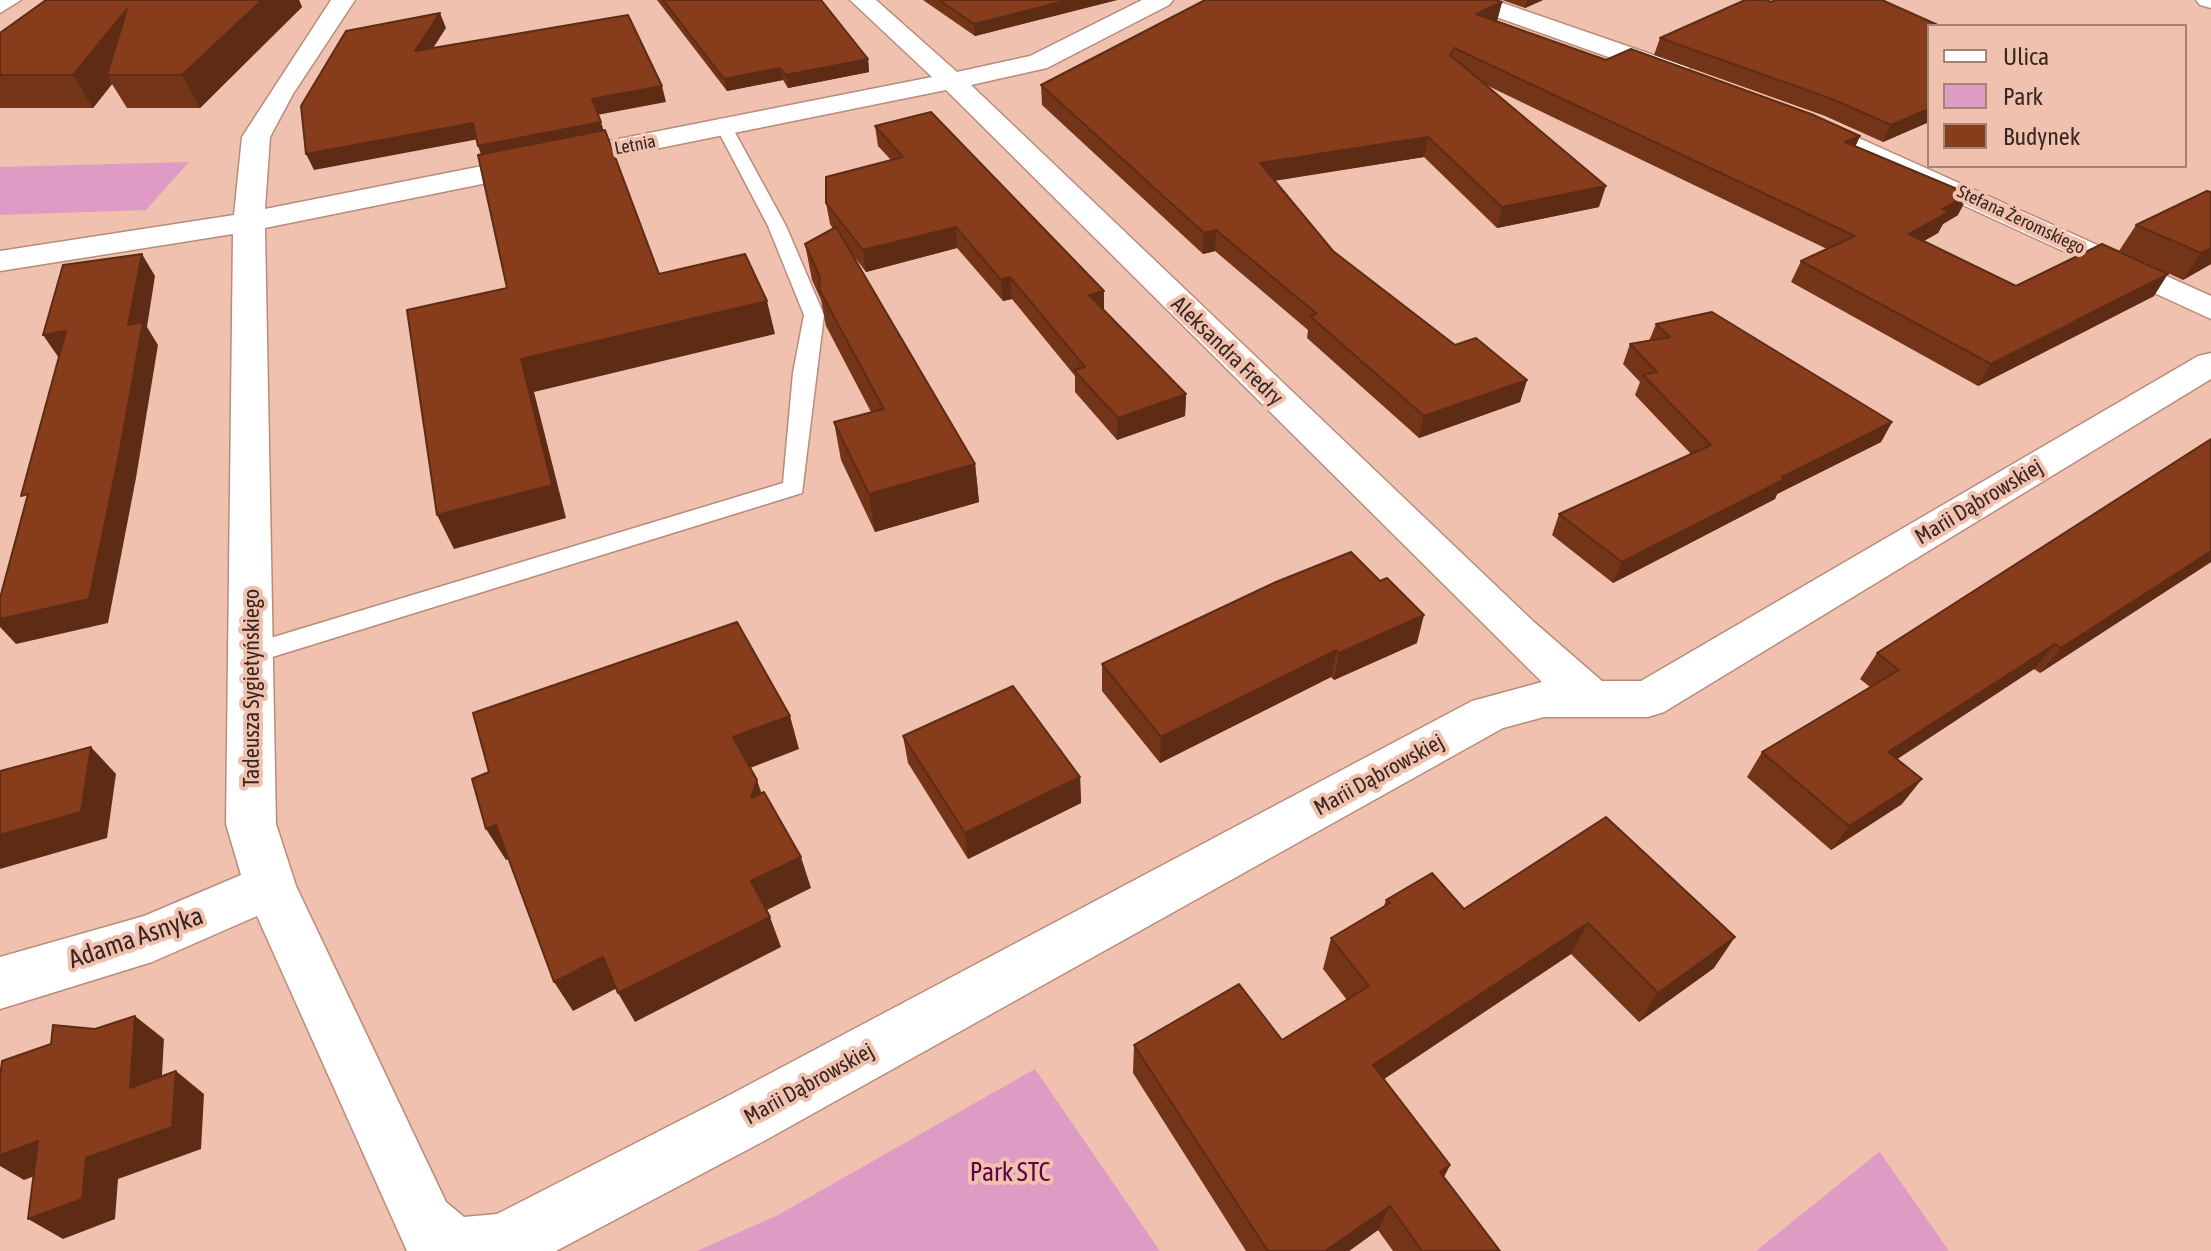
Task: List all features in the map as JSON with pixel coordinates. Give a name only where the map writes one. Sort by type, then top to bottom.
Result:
[{"type":"street","points":[[0,6],[9,0]]},
{"type":"street","name":"Tadeusza Sygietyńskiego","points":[[343,0],[280,94],[256,137],[249,222],[253,653],[251,824],[270,886],[424,1224],[453,1250],[501,1245],[549,1221]]},
{"type":"street","name":"Aleksandra Fredry","points":[[862,0],[952,81],[1507,623],[1594,701]]},
{"type":"street","name":"Letnia","points":[[0,261],[249,222],[1038,62],[1161,0]]},
{"type":"street","points":[[1471,0],[1703,82]]},
{"type":"street","name":"Stefana Żeromskiego","points":[[1773,109],[1952,188],[2211,309]]},
{"type":"street","name":"Marii Dąbrowskiej","points":[[549,1221],[743,1120],[1489,714],[1544,699],[1648,699],[2211,364]]},
{"type":"street","name":"Adama Asnyka","points":[[0,983],[152,938],[270,886]]},
{"type":"lane","points":[[253,653],[794,488],[804,373],[814,315],[777,226],[724,127]]},
{"type":"green space","points":[[189,162],[146,210],[0,215],[0,167]]},
{"type":"green space","name":"Park STC","points":[[1035,1069],[1160,1251],[697,1251],[778,1215]]},
{"type":"green space","points":[[1879,1152],[1949,1251],[1756,1251]]},
{"type":"building","points":[[46,0],[262,0],[182,75],[107,75],[127,9],[73,75],[0,75],[0,33]]},
{"type":"building","points":[[663,0],[821,0],[868,59],[786,75],[780,68],[724,79]]},
{"type":"building","points":[[939,0],[1069,0],[974,24]]},
{"type":"building","points":[[1205,0],[1495,0],[1502,2],[1476,14],[1606,60],[1631,49],[1811,114],[1860,136],[1845,142],[1969,194],[1942,209],[1949,212],[1909,234],[2016,286],[2102,244],[2168,274],[1991,364],[1801,261],[1855,236],[1454,48],[1450,55],[1606,186],[1502,207],[1428,137],[1260,163],[1333,251],[1455,345],[1476,338],[1527,380],[1424,416],[1310,316],[1317,314],[1216,230],[1204,233],[1041,85]]},
{"type":"building","points":[[1745,0],[1882,0],[1936,24],[1927,24],[1927,110],[1891,125],[1832,99],[1660,38]]},
{"type":"building","points":[[440,13],[415,51],[628,15],[662,86],[592,99],[601,122],[478,146],[473,123],[306,154],[301,106],[346,31]]},
{"type":"building","points":[[931,112],[1104,291],[1089,295],[1186,394],[1118,418],[1074,370],[1085,367],[1010,277],[1001,280],[956,227],[863,250],[826,203],[826,177],[903,157],[875,126]]},
{"type":"building","points":[[605,130],[659,274],[745,254],[767,301],[521,359],[552,485],[437,515],[407,310],[507,288],[478,155]]},
{"type":"building","points":[[2207,191],[2211,192],[2211,248],[2201,253],[2136,225]]},
{"type":"building","points":[[836,227],[975,464],[869,494],[834,422],[884,409],[819,289],[820,277],[805,244]]},
{"type":"building","points":[[142,254],[128,325],[143,322],[89,599],[0,619],[0,598],[28,494],[21,496],[66,331],[43,335],[63,265]]},
{"type":"building","points":[[1712,312],[1892,422],[1622,562],[1559,514],[1711,445],[1643,375],[1657,372],[1630,344],[1670,337],[1656,324]]},
{"type":"building","points":[[2211,439],[2211,551],[2061,648],[2055,644],[1888,752],[1922,779],[1849,826],[1762,752],[1899,670],[1877,653]]},
{"type":"building","points":[[1351,552],[1380,581],[1387,578],[1424,615],[1339,653],[1337,650],[1161,737],[1102,664],[1276,582]]},
{"type":"building","points":[[737,622],[790,716],[733,737],[757,780],[751,798],[764,792],[801,857],[751,881],[770,917],[618,993],[603,957],[554,982],[496,825],[486,829],[472,779],[489,772],[473,713]]},
{"type":"building","points":[[1013,686],[1080,777],[965,833],[903,736]]},
{"type":"building","points":[[91,747],[81,812],[0,835],[0,771]]},
{"type":"building","points":[[1606,817],[1735,937],[1658,993],[1588,923],[1373,1065],[1450,1165],[1440,1172],[1500,1251],[1422,1251],[1390,1206],[1325,1251],[1268,1251],[1134,1045],[1239,984],[1282,1040],[1369,986],[1331,938],[1390,903],[1386,900],[1432,873],[1464,909]]},
{"type":"building","points":[[135,1016],[130,1088],[176,1071],[172,1127],[86,1158],[82,1199],[28,1219],[38,1141],[0,1155],[2,1061],[51,1044],[53,1025],[95,1029]]}]
